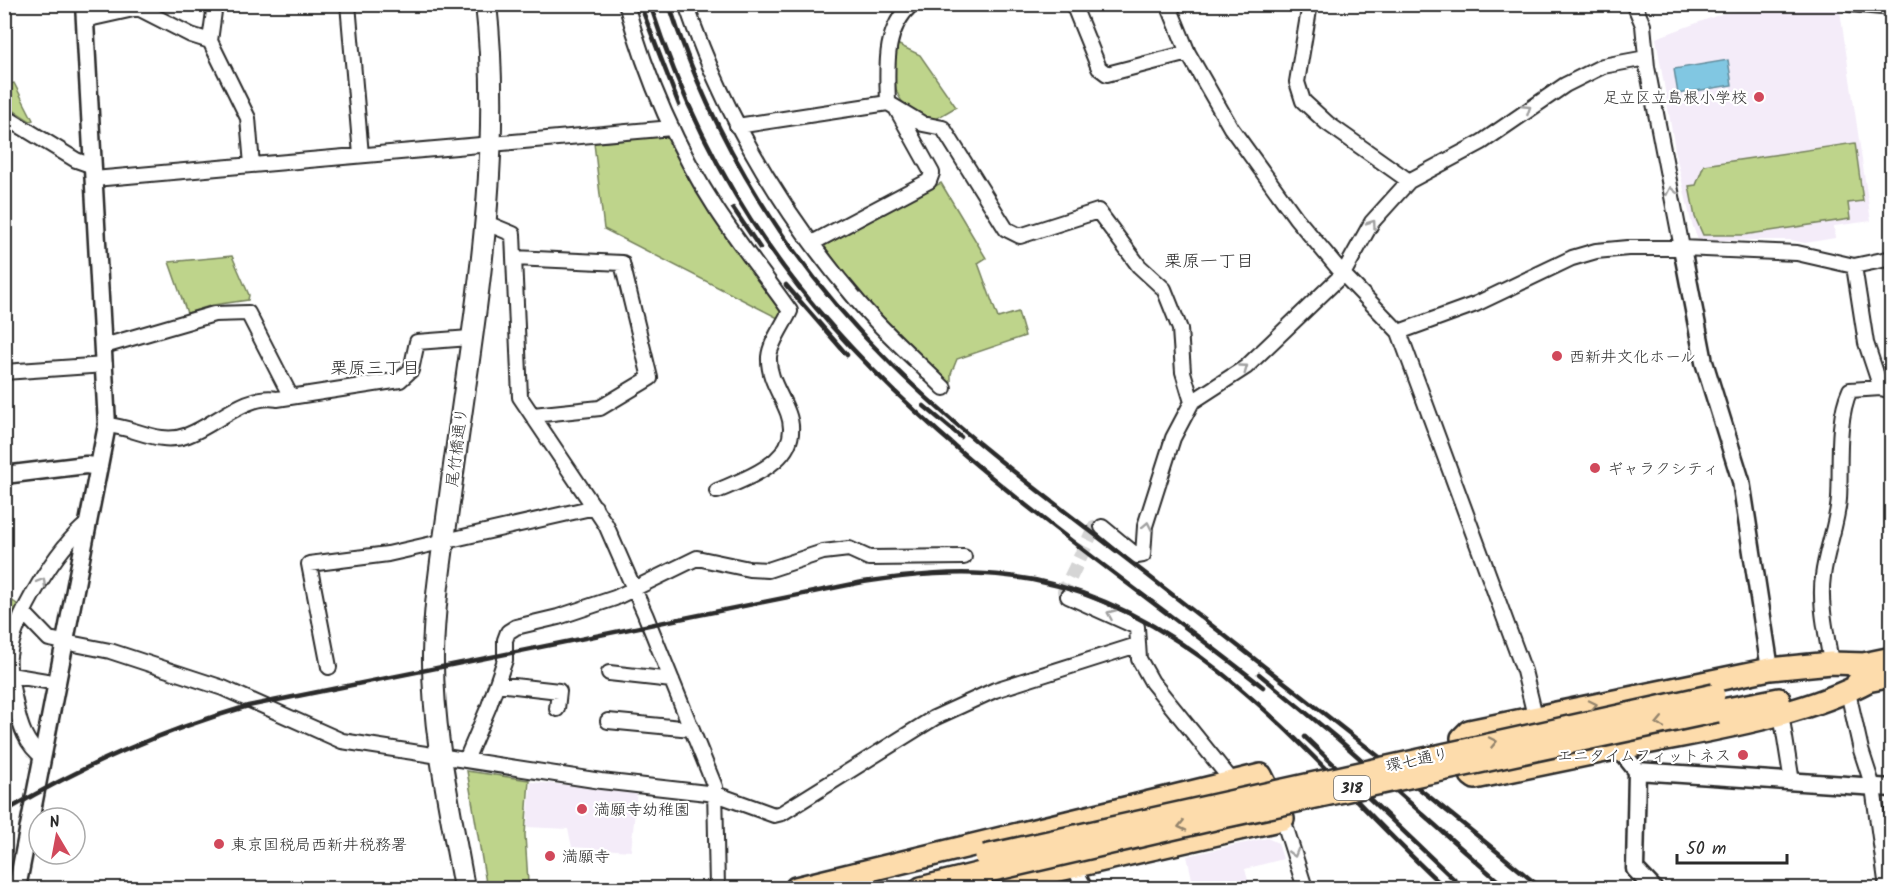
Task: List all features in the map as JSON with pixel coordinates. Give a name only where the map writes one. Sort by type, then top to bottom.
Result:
[{"type":"main road","name":"尾竹橋通り","points":[[464,888],[442,758],[435,704],[433,654],[444,540],[484,222],[491,144],[493,86],[486,4]]},
{"type":"main road","name":"環七通り","points":[[921,888],[1715,703],[1868,672],[1892,658]]},
{"type":"main road","points":[[1831,663],[1868,672],[1848,692],[1781,712],[1625,747],[1621,751],[1615,749],[1473,778],[1462,738],[1468,731],[1770,669],[1831,663]]},
{"type":"main road","name":"環七通り","points":[[1868,672],[1892,676]]},
{"type":"main road","points":[[796,888],[1261,775],[1283,819],[1047,873],[984,872]]},
{"type":"main road","name":"環七通り","points":[[837,888],[984,872]]},
{"type":"street","points":[[215,4],[210,41],[248,118],[252,165]]},
{"type":"street","points":[[348,4],[361,155]]},
{"type":"street","points":[[626,4],[638,47],[672,128],[717,209],[790,311],[769,355],[771,374],[789,414],[791,432],[786,449],[774,463],[756,474],[717,491]]},
{"type":"street","points":[[686,4],[704,54],[737,126],[781,201],[861,305],[944,388]]},
{"type":"street","points":[[812,243],[929,181],[932,173],[892,105],[890,42],[900,17],[912,4]]},
{"type":"street","points":[[1073,4],[1099,69],[1107,74],[1188,52]]},
{"type":"street","points":[[1168,4],[1188,52],[1231,128],[1296,218],[1343,274],[1399,332],[1524,671],[1546,764]]},
{"type":"street","points":[[1310,4],[1297,82],[1303,101],[1327,123],[1408,181]]},
{"type":"street","points":[[1634,4],[1643,25],[1646,58],[1704,362],[1741,481],[1770,669]]},
{"type":"street","points":[[1850,4],[1892,8]]},
{"type":"street","points":[[17,888],[67,644],[87,524],[107,425],[84,12],[138,8],[191,35],[210,41]]},
{"type":"street","points":[[1102,528],[1137,555],[1143,555],[1145,526],[1173,438],[1192,402],[1246,367],[1343,274],[1372,222],[1408,181],[1482,142],[1564,85],[1603,66],[1646,58]]},
{"type":"street","points":[[737,126],[892,105],[923,124],[943,128],[1006,229],[1020,236],[1098,211],[1133,260],[1164,289],[1180,328],[1183,372],[1192,402]]},
{"type":"street","points":[[4,116],[94,172],[252,165],[672,128]]},
{"type":"street","points":[[484,222],[513,234],[520,397],[595,507],[634,590],[672,680],[716,794],[717,888]]},
{"type":"street","points":[[1399,332],[1476,304],[1572,258],[1596,251],[1682,248],[1797,253],[1854,266],[1892,258]]},
{"type":"street","points":[[514,258],[622,263],[650,378],[600,408],[533,415]]},
{"type":"street","points":[[1831,663],[1823,609],[1822,579],[1839,503],[1842,420],[1850,390],[1886,389],[1866,343],[1854,266]]},
{"type":"street","points":[[104,346],[214,314],[248,313],[291,397]]},
{"type":"street","points":[[107,425],[124,426],[169,440],[209,426],[240,407],[267,397],[277,399],[400,380],[411,370],[417,342],[470,338]]},
{"type":"street","points":[[4,372],[105,364]]},
{"type":"street","points":[[4,476],[86,465],[99,467]]},
{"type":"street","points":[[329,667],[309,564],[387,554],[595,507]]},
{"type":"street","points":[[43,757],[27,740],[20,721],[7,675],[9,655],[24,613],[60,549],[87,524]]},
{"type":"street","points":[[466,760],[505,660],[505,640],[508,632],[615,598],[697,558],[749,570],[768,570],[824,552],[849,549],[869,558],[964,557]]},
{"type":"street","points":[[1068,596],[1137,627],[1139,659],[1152,682],[1232,782]]},
{"type":"street","points":[[24,613],[49,639],[110,651],[222,688],[342,741],[601,781],[716,794],[774,815],[782,813],[934,718],[995,690],[1137,645]]},
{"type":"street","points":[[609,673],[672,680]]},
{"type":"street","points":[[7,675],[58,683]]},
{"type":"street","points":[[497,684],[559,691],[557,709]]},
{"type":"street","points":[[1848,692],[1861,750],[1873,787],[1887,888]]},
{"type":"street","points":[[1781,712],[1792,782]]},
{"type":"street","points":[[608,721],[692,729]]},
{"type":"street","points":[[1621,751],[1637,771],[1635,869],[1653,888]]},
{"type":"street","points":[[1637,771],[1892,788]]},
{"type":"street","points":[[1283,819],[1305,888]]},
{"type":"street","points":[[1074,868],[1085,888]]},
{"type":"street","points":[[1027,888],[1047,873]]},
{"type":"shaded area","name":"足立区立島根小学校","points":[[1778,5],[1827,5],[1840,11],[1871,221],[1834,226],[1835,238],[1805,243],[1791,240],[1698,240],[1691,221],[1676,155],[1656,38],[1724,13]]},
{"type":"shaded area","name":"満願寺幼稚園","points":[[531,782],[637,791],[631,851],[572,847],[568,829],[527,827]]},
{"type":"shaded area","points":[[1267,838],[1278,843],[1283,859],[1245,869],[1250,888],[1194,888],[1187,856]]},
{"type":"green space","points":[[897,44],[920,55],[956,107],[932,121],[908,108],[897,92],[895,82]]},
{"type":"green space","points":[[14,83],[33,120],[30,121],[5,105],[5,85]]},
{"type":"green space","points":[[663,136],[676,148],[699,193],[749,267],[779,305],[781,314],[778,318],[604,229],[594,143]]},
{"type":"green space","points":[[1855,143],[1863,201],[1848,203],[1850,219],[1743,235],[1703,235],[1695,217],[1689,186],[1696,185],[1704,165]]},
{"type":"green space","points":[[941,183],[986,258],[978,263],[998,318],[1018,312],[1025,336],[957,359],[951,374],[951,383],[947,384],[859,293],[825,247],[826,242]]},
{"type":"green space","points":[[232,256],[249,295],[248,300],[213,305],[187,313],[169,262]]},
{"type":"green space","points":[[5,596],[17,604],[5,633]]},
{"type":"green space","points":[[467,771],[529,780],[525,835],[528,882],[486,883]]},
{"type":"water","points":[[1728,60],[1732,85],[1678,94],[1674,69]]},
{"type":"tunnel","points":[[1068,596],[1064,591],[1094,528],[1102,527]]},
{"type":"railway","points":[[640,4],[679,105]]},
{"type":"railway","points":[[650,4],[694,116],[730,186],[774,254],[848,344],[959,450],[1018,499],[1263,687]]},
{"type":"railway","points":[[669,4],[708,105],[759,199],[789,244],[822,287],[894,367],[959,427],[1028,483],[1356,739],[1541,888]]},
{"type":"railway","points":[[733,208],[760,248]]},
{"type":"railway","points":[[786,285],[847,355]]},
{"type":"railway","points":[[924,406],[961,437]]},
{"type":"railway","points":[[4,812],[63,779],[123,751],[184,727],[248,706],[863,582],[935,574],[990,574],[1076,591],[1138,617],[1195,653],[1249,696],[1445,888]]},
{"type":"railway","points":[[1259,674],[1338,739],[1506,888]]},
{"type":"railway","points":[[1305,737],[1463,888]]},
{"type":"place","name":"足立区立島根小学校","points":[[1759,97]]},
{"type":"place","name":"西新井文化ホール","points":[[1557,356]]},
{"type":"place","name":"ギャラクシティ","points":[[1595,468]]},
{"type":"place","name":"エニタイムフィットネス","points":[[1743,755]]},
{"type":"place","name":"満願寺幼稚園","points":[[582,809]]},
{"type":"place","name":"東京国税局西新井税務署","points":[[219,844]]},
{"type":"place","name":"満願寺","points":[[550,856]]},
{"type":"district","name":"栗原一丁目","points":[[1209,261]]},
{"type":"district","name":"栗原三丁目","points":[[375,368]]}]
